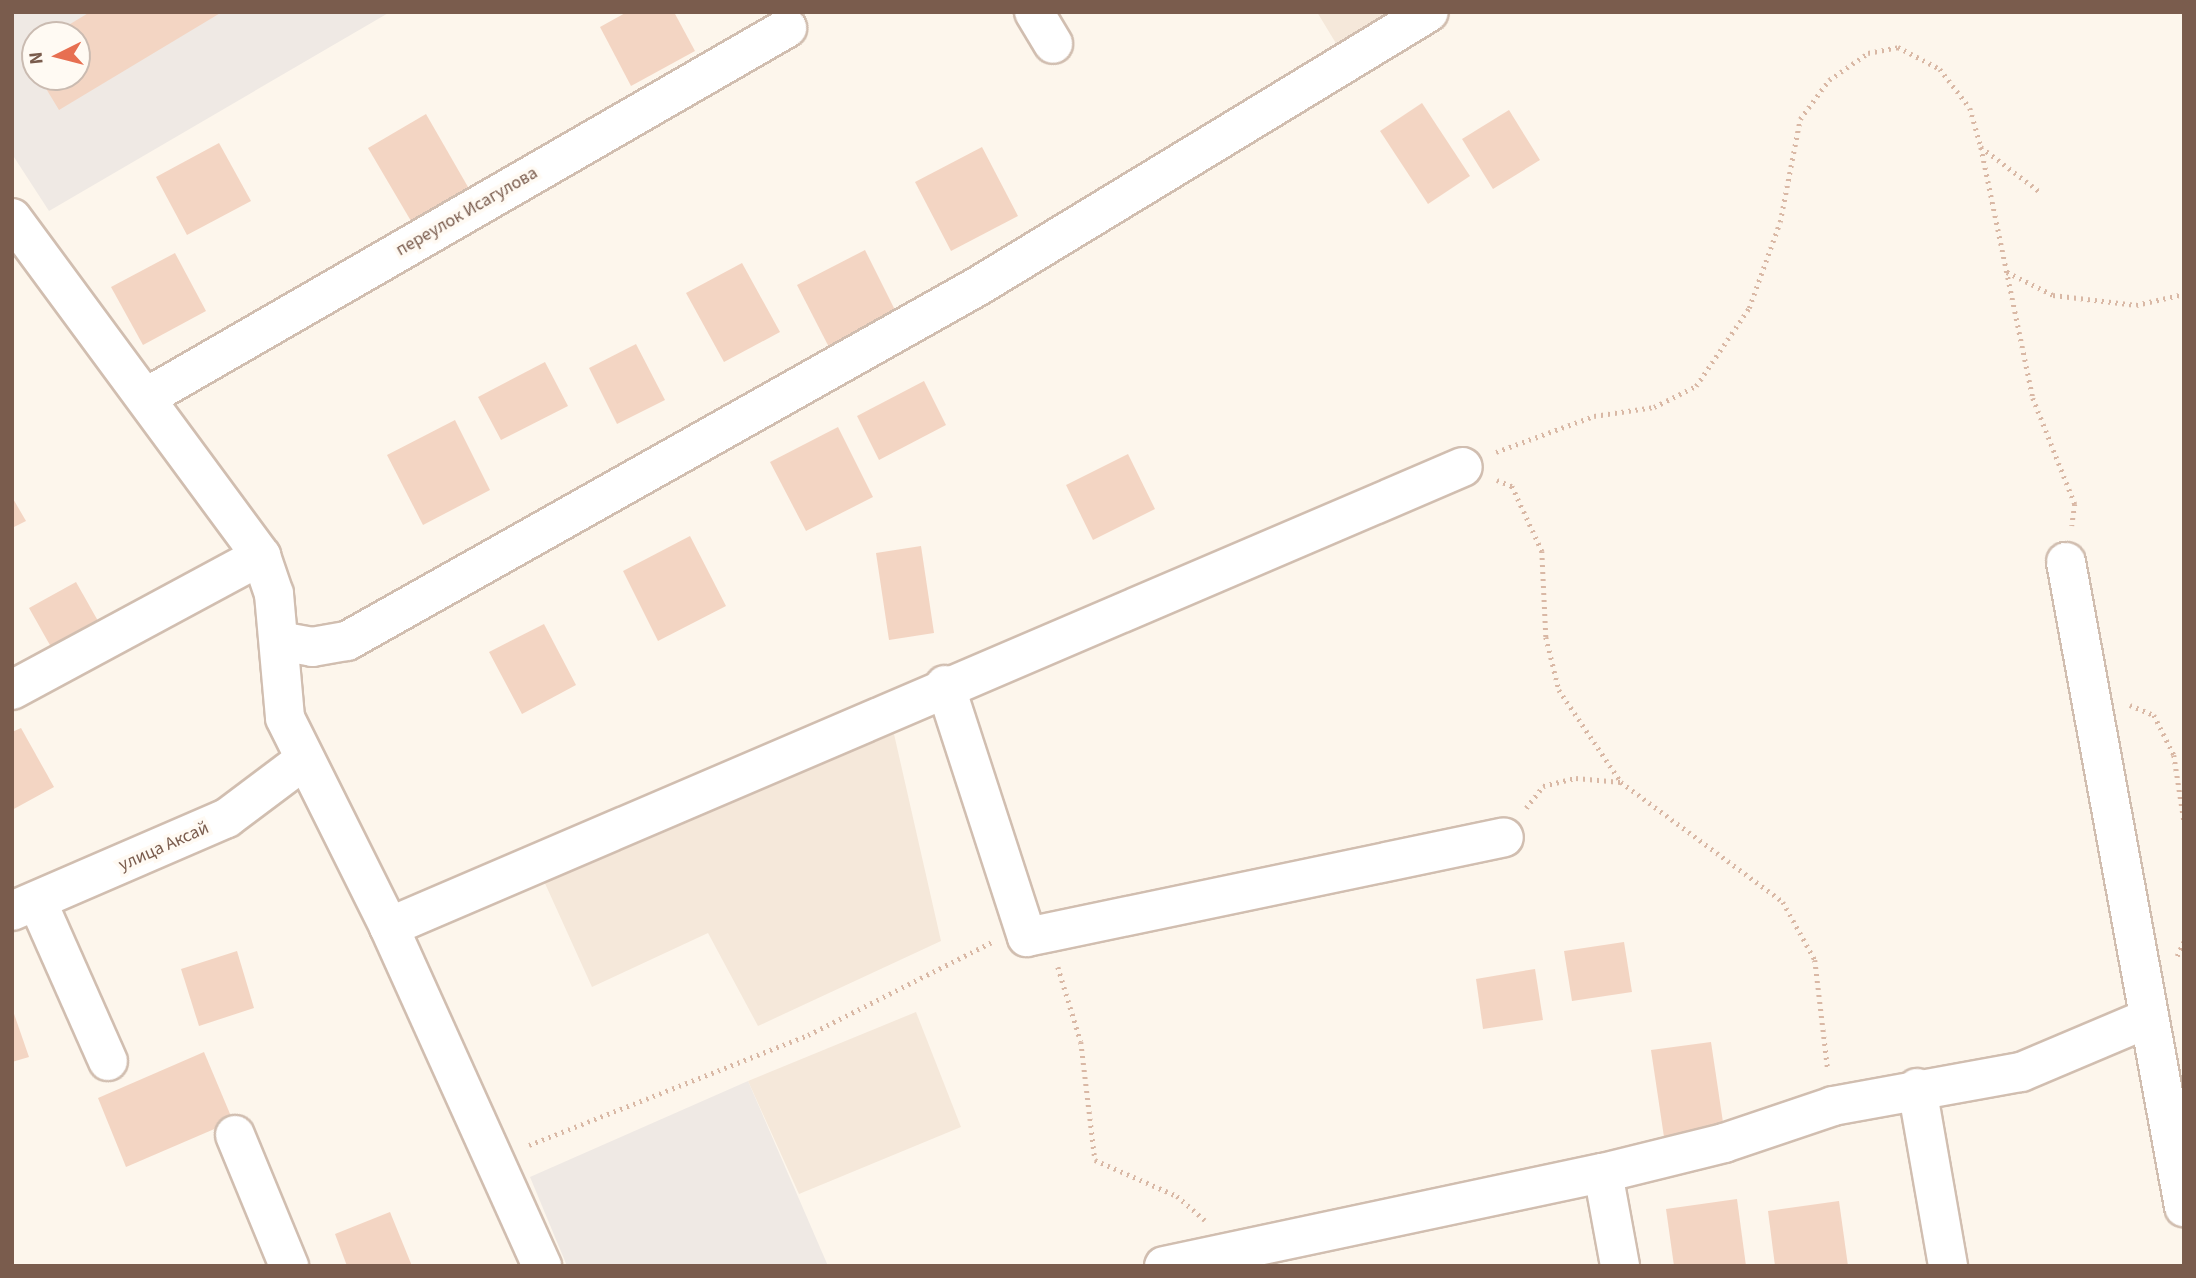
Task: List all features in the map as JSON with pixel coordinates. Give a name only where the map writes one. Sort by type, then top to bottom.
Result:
[{"type":"street","points":[[279,641],[313,647],[347,641],[979,285],[1429,12]]},
{"type":"street","name":"переулок Исагулова","points":[[147,397],[788,27]]},
{"type":"street","points":[[12,218],[147,397],[261,556],[279,641],[285,718],[303,761],[389,927],[542,1266]]},
{"type":"street","points":[[389,927],[945,685],[1463,467]]},
{"type":"street","points":[[12,690],[261,556]]},
{"type":"street","points":[[2066,562],[2184,1207]]},
{"type":"street","points":[[945,685],[1038,935],[1504,837]]},
{"type":"street","name":"улица Аксай","points":[[24,906],[227,818],[303,761]]},
{"type":"street","points":[[24,906],[108,1061]]},
{"type":"street","points":[[1164,1266],[1603,1173],[1724,1143],[1833,1106],[1917,1088],[2021,1072],[2149,1017]]},
{"type":"street","points":[[1917,1088],[1948,1266]]},
{"type":"street","points":[[235,1135],[289,1266]]},
{"type":"street","points":[[1603,1173],[1620,1266]]},
{"type":"path","points":[[1463,467],[1533,434],[1654,407],[1696,386],[1749,308],[1780,222],[1800,118],[1829,80],[1868,53],[1898,47],[1940,69],[1970,108],[1981,147],[2033,398],[2075,504],[2066,562]]},
{"type":"path","points":[[1981,147],[2040,192]]},
{"type":"path","points":[[2007,272],[2067,296],[2136,305],[2184,294]]},
{"type":"path","points":[[1463,467],[1512,486],[1542,551],[1546,637],[1559,690],[1620,782],[1783,902],[1815,960],[1833,1106]]},
{"type":"path","points":[[2090,689],[2154,715],[2174,755],[2184,820]]},
{"type":"path","points":[[1504,837],[1544,786],[1576,778],[1620,782]]},
{"type":"path","points":[[493,1160],[808,1035],[986,943],[1038,935],[1081,1042],[1095,1160],[1177,1196],[1239,1250]]},
{"type":"shaded area","points":[[12,12],[390,12],[49,211],[12,154]]},
{"type":"shaded area","points":[[1317,12],[1392,12],[1337,45]]},
{"type":"shaded area","points":[[894,734],[941,941],[758,1026],[708,933],[592,987],[543,879]]},
{"type":"shaded area","points":[[916,1012],[961,1127],[799,1194],[748,1081]]},
{"type":"shaded area","points":[[748,1081],[828,1266],[567,1266],[530,1177]]},
{"type":"building","points":[[90,12],[222,12],[91,91],[91,21],[75,21]]},
{"type":"building","points":[[627,12],[674,12],[695,51],[631,86],[600,27]]},
{"type":"building","points":[[47,91],[91,91],[59,110]]},
{"type":"building","points":[[1422,103],[1470,176],[1428,204],[1380,131]]},
{"type":"building","points":[[1509,110],[1540,160],[1493,189],[1462,139]]},
{"type":"building","points":[[426,114],[468,187],[411,221],[368,148]]},
{"type":"building","points":[[219,143],[251,201],[187,235],[156,177]]},
{"type":"building","points":[[982,147],[1018,216],[951,251],[915,182]]},
{"type":"building","points":[[865,250],[900,320],[833,355],[797,285]]},
{"type":"building","points":[[175,253],[206,311],[143,345],[111,287]]},
{"type":"building","points":[[742,263],[780,332],[724,362],[686,293]]},
{"type":"building","points":[[636,344],[665,400],[617,424],[589,368]]},
{"type":"building","points":[[545,362],[568,406],[501,440],[478,397]]},
{"type":"building","points":[[924,381],[946,425],[879,460],[857,416]]},
{"type":"building","points":[[455,420],[490,490],[423,525],[387,455]]},
{"type":"building","points":[[838,427],[873,497],[806,531],[770,462]]},
{"type":"building","points":[[1128,454],[1155,509],[1093,540],[1066,485]]},
{"type":"building","points":[[12,497],[26,521],[12,528]]},
{"type":"building","points":[[690,536],[726,606],[658,641],[623,571]]},
{"type":"building","points":[[921,546],[934,633],[889,640],[876,553]]},
{"type":"building","points":[[76,582],[102,628],[55,654],[29,608]]},
{"type":"building","points":[[544,624],[576,685],[522,714],[489,652]]},
{"type":"building","points":[[21,728],[54,787],[12,810],[12,732]]},
{"type":"building","points":[[1624,942],[1632,992],[1572,1001],[1564,951]]},
{"type":"building","points":[[237,951],[254,1008],[199,1026],[181,969]]},
{"type":"building","points":[[1535,969],[1543,1020],[1483,1029],[1476,979]]},
{"type":"building","points":[[12,1008],[29,1057],[12,1062]]},
{"type":"building","points":[[1711,1042],[1724,1129],[1664,1137],[1651,1050]]},
{"type":"building","points":[[204,1052],[233,1121],[126,1167],[98,1098]]},
{"type":"building","points":[[1737,1199],[1746,1266],[1674,1266],[1666,1209]]},
{"type":"building","points":[[1839,1201],[1848,1266],[1775,1266],[1768,1211]]},
{"type":"building","points":[[390,1212],[412,1266],[347,1266],[335,1234]]}]
